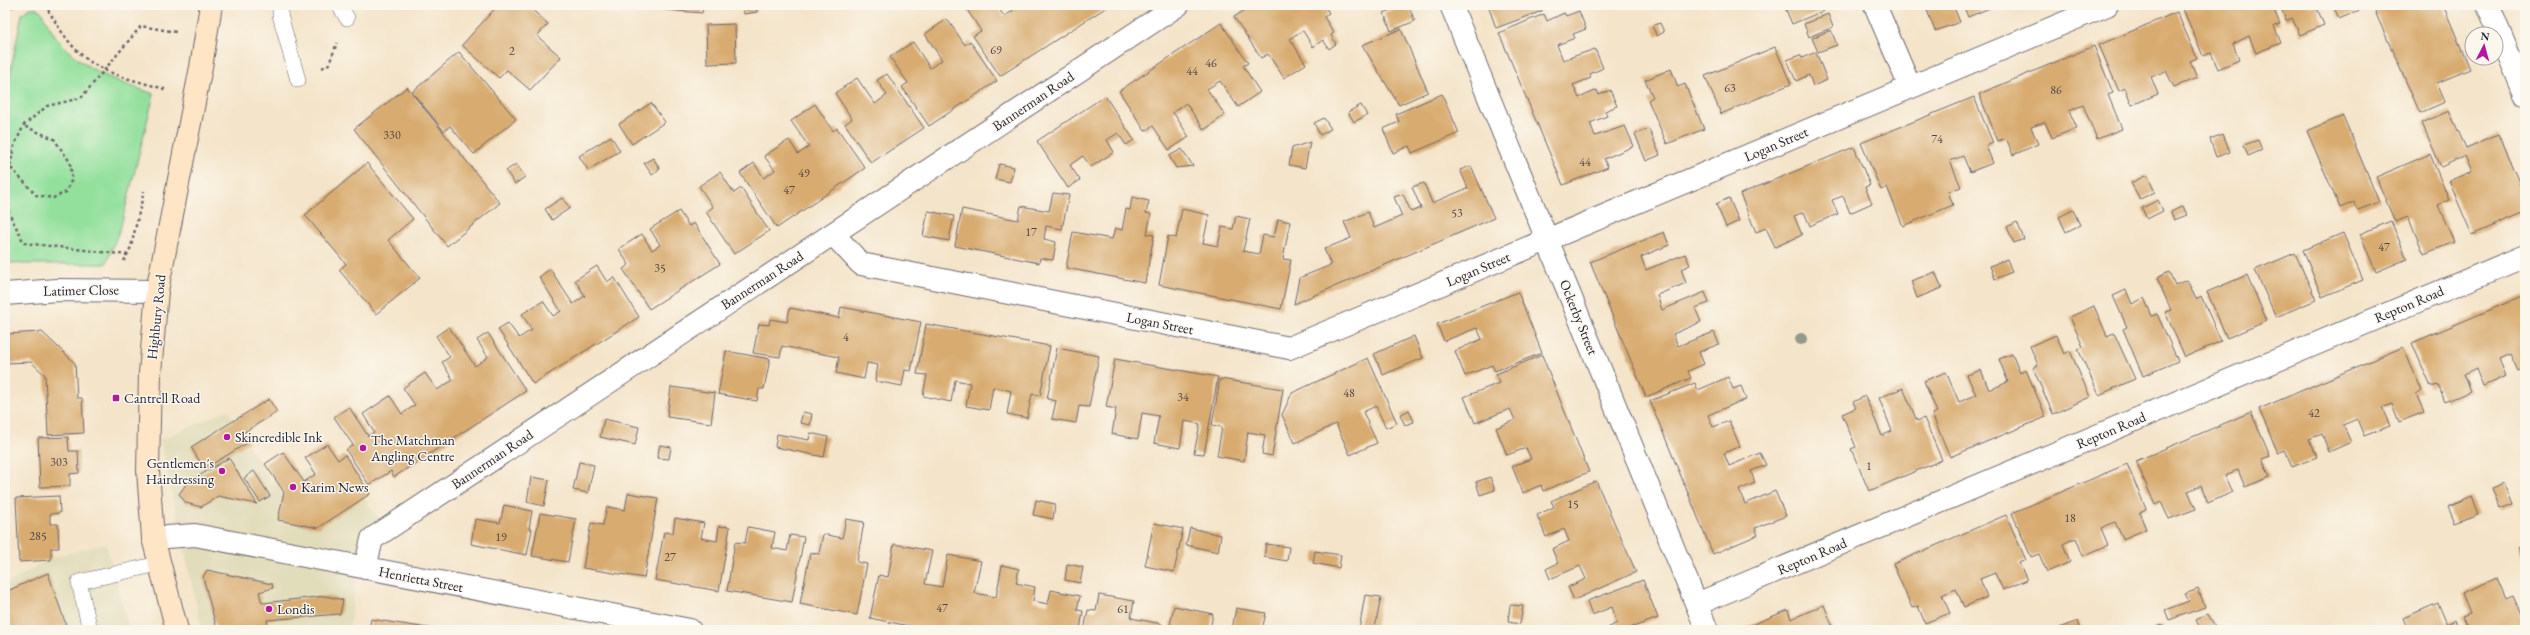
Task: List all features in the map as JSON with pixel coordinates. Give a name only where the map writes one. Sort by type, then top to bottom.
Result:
[{"type":"main road","name":"Highbury Road","points":[[178,630],[158,564],[153,538],[148,471],[150,373],[157,291],[201,67],[211,5]]},
{"type":"street","name":"Bannerman Road","points":[[365,568],[372,539],[1178,5]]},
{"type":"street","name":"Ockerby Street","points":[[1451,5],[1707,630]]},
{"type":"street","points":[[1875,5],[1910,87]]},
{"type":"street","name":"Logan Street","points":[[833,234],[861,264],[1289,348],[2107,5]]},
{"type":"street","points":[[2488,5],[2525,94]]},
{"type":"street","name":"Repton Road","points":[[1697,604],[2525,256]]},
{"type":"street","name":"Latimer Close","points":[[5,294],[30,291],[157,291]]},
{"type":"street","name":"Henrietta Street","points":[[153,538],[195,535],[665,628],[690,630]]},
{"type":"lane","points":[[282,5],[280,15],[298,80]]},
{"type":"lane","points":[[339,5],[347,18]]},
{"type":"lane","points":[[90,630],[79,582],[158,564]]},
{"type":"path","points":[[5,8],[21,5]]},
{"type":"path","points":[[45,5],[61,31],[84,57],[105,70],[167,90],[166,98]]},
{"type":"path","points":[[298,80],[329,64],[347,18]]},
{"type":"path","points":[[128,256],[24,243],[8,211],[10,168],[14,146],[24,125],[47,106],[81,98],[141,26],[177,32],[176,39]]},
{"type":"path","points":[[10,168],[36,195],[53,198],[66,192],[72,179],[70,162],[54,139],[24,125]]},
{"type":"path","points":[[114,290],[114,264],[124,261],[128,256],[145,187]]},
{"type":"shaded area","points":[[228,410],[271,484],[333,459],[392,535],[360,552],[349,630],[202,630],[160,440]]},
{"type":"shaded area","points":[[106,543],[129,630],[5,630],[5,585],[49,559]]},
{"type":"green space","points":[[30,8],[40,10],[59,40],[82,62],[104,75],[154,94],[121,226],[106,264],[21,264],[5,262],[5,99],[22,14]]},
{"type":"building","points":[[498,5],[527,5],[548,24],[537,36],[561,57],[530,90],[507,70],[499,78],[462,45]]},
{"type":"building","points":[[655,5],[703,5],[702,13],[655,9]]},
{"type":"building","points":[[742,5],[756,5],[757,12],[744,14]]},
{"type":"building","points":[[964,5],[996,5],[1004,16],[1013,11],[1009,5],[1110,5],[1000,76],[973,36],[981,31]]},
{"type":"building","points":[[1253,5],[1324,5],[1329,13],[1324,17],[1334,33],[1331,35],[1336,44],[1329,49],[1323,40],[1313,47],[1303,31],[1295,35],[1290,39],[1306,64],[1284,78],[1268,54],[1261,58],[1234,17]]},
{"type":"building","points":[[1402,5],[1408,5],[1415,21],[1391,31],[1384,13]]},
{"type":"building","points":[[1488,5],[1540,5],[1542,11],[1496,28]]},
{"type":"building","points":[[1784,5],[1820,5],[1823,11],[1792,24]]},
{"type":"building","points":[[1925,5],[1953,5],[1960,22],[1935,31]]},
{"type":"building","points":[[1963,5],[1997,5],[1968,17]]},
{"type":"building","points":[[2193,5],[2272,5],[2280,24],[2274,26],[2281,43],[2256,53],[2249,36],[2233,44],[2239,60],[2218,69],[2211,53],[2203,56],[2183,9]]},
{"type":"building","points":[[2280,5],[2325,5],[2317,8],[2324,25],[2300,35],[2292,18],[2286,21]]},
{"type":"building","points":[[2333,5],[2360,5],[2362,9],[2339,19]]},
{"type":"building","points":[[2372,5],[2443,5],[2464,55],[2464,66],[2469,66],[2470,69],[2437,83],[2445,102],[2420,113]]},
{"type":"building","points":[[1579,11],[1586,29],[1573,34],[1575,38],[1557,45],[1563,60],[1595,49],[1603,68],[1590,74],[1591,78],[1573,85],[1579,98],[1597,90],[1599,95],[1610,90],[1617,106],[1605,111],[1607,116],[1590,123],[1595,136],[1625,126],[1634,146],[1604,159],[1608,167],[1563,185],[1499,33],[1544,14],[1547,21],[1564,13],[1566,16]]},
{"type":"building","points":[[2177,12],[2197,58],[2190,61],[2197,78],[2174,87],[2166,71],[2151,77],[2158,94],[2132,105],[2125,88],[2119,91],[2099,45]]},
{"type":"building","points":[[1828,14],[1833,27],[1809,37],[1804,24]]},
{"type":"building","points":[[947,19],[965,45],[970,41],[997,81],[929,126],[902,87],[908,83],[890,57],[913,42],[930,68],[942,60],[925,34]]},
{"type":"building","points":[[1221,23],[1248,63],[1243,66],[1260,92],[1238,107],[1220,81],[1207,89],[1225,115],[1204,130],[1186,103],[1173,112],[1189,137],[1169,150],[1153,126],[1145,131],[1119,91]]},
{"type":"building","points":[[1660,23],[1664,32],[1657,36],[1652,26]]},
{"type":"building","points":[[735,24],[736,63],[707,64],[706,25]]},
{"type":"building","points":[[1401,29],[1428,92],[1399,105],[1362,45]]},
{"type":"building","points":[[1831,30],[1837,45],[1818,52],[1812,38]]},
{"type":"building","points":[[2094,46],[2113,93],[2108,95],[2122,129],[2097,139],[2083,105],[2069,111],[2077,128],[2052,138],[2045,122],[2031,127],[2038,144],[2013,155],[2006,138],[1998,141],[1979,94]]},
{"type":"building","points":[[1775,47],[1791,84],[1721,114],[1705,76]]},
{"type":"building","points":[[459,52],[516,119],[474,154],[450,126],[444,131],[412,92]]},
{"type":"building","points":[[1816,52],[1827,80],[1813,86],[1809,75],[1796,81],[1787,60],[1800,55],[1802,58]]},
{"type":"building","points":[[1671,69],[1678,87],[1685,84],[1704,129],[1667,144],[1648,100],[1653,97],[1645,80]]},
{"type":"building","points":[[887,74],[924,128],[871,163],[845,124],[852,119],[835,93],[857,78],[875,104],[887,95],[877,80]]},
{"type":"building","points":[[407,87],[500,203],[447,246],[354,129]]},
{"type":"building","points":[[1442,94],[1459,133],[1412,153],[1409,146],[1393,153],[1383,129],[1399,122],[1396,114]]},
{"type":"building","points":[[1105,96],[1134,140],[1126,145],[1118,133],[1107,140],[1114,152],[1091,167],[1083,156],[1070,165],[1080,180],[1068,188],[1037,141]]},
{"type":"building","points":[[1974,97],[1993,143],[1986,146],[1993,163],[1970,172],[1963,156],[1950,161],[1961,187],[1948,192],[1953,205],[1903,226],[1887,187],[1881,190],[1861,143]]},
{"type":"building","points":[[651,103],[665,122],[632,144],[619,124]]},
{"type":"building","points":[[815,104],[833,131],[837,128],[865,168],[777,228],[740,173],[754,163],[764,178],[775,170],[764,156],[789,140],[798,154],[809,147],[791,121]]},
{"type":"building","points":[[1361,105],[1367,115],[1354,122],[1348,112]]},
{"type":"building","points":[[2449,111],[2466,148],[2498,134],[2525,196],[2525,212],[2472,235],[2449,181],[2472,171],[2465,156],[2441,167],[2422,123]]},
{"type":"building","points":[[2343,116],[2379,202],[2358,210],[2354,202],[2340,208],[2307,131]]},
{"type":"building","points":[[1324,118],[1331,129],[1320,135],[1314,123]]},
{"type":"building","points":[[1649,129],[1660,155],[1646,161],[1635,134]]},
{"type":"building","points":[[2223,134],[2230,152],[2216,157],[2210,139]]},
{"type":"building","points":[[611,136],[620,151],[588,170],[579,156]]},
{"type":"building","points":[[2258,140],[2262,150],[2248,156],[2244,145]]},
{"type":"building","points":[[1310,142],[1305,168],[1289,165],[1292,148]]},
{"type":"building","points":[[1854,147],[1870,185],[1865,187],[1872,203],[1850,213],[1843,196],[1832,200],[1838,214],[1810,226],[1804,212],[1794,216],[1802,235],[1775,247],[1766,228],[1756,232],[1740,194]]},
{"type":"building","points":[[1182,149],[1193,166],[1176,168],[1169,156]]},
{"type":"building","points":[[2430,154],[2449,200],[2438,205],[2454,242],[2424,254],[2408,217],[2395,222],[2376,177]]},
{"type":"building","points":[[653,158],[660,169],[652,175],[644,163]]},
{"type":"building","points":[[367,163],[413,219],[388,240],[420,278],[376,314],[339,270],[346,264],[305,215]]},
{"type":"building","points":[[516,164],[525,177],[515,184],[506,171]]},
{"type":"building","points":[[999,164],[1014,167],[1010,182],[995,179]]},
{"type":"building","points":[[1471,166],[1494,218],[1294,304],[1299,278],[1331,265],[1324,249],[1351,238],[1344,222],[1368,212],[1374,228],[1402,216],[1394,197],[1403,194],[1411,212],[1421,208],[1412,187],[1424,183],[1432,203],[1468,188],[1460,170]]},
{"type":"building","points":[[720,172],[734,193],[741,188],[769,231],[734,254],[706,212],[713,207],[699,186]]},
{"type":"building","points":[[2147,175],[2155,192],[2140,199],[2131,183]]},
{"type":"building","points":[[1053,193],[1069,195],[1062,229],[1046,226],[1044,239],[1056,242],[1053,260],[1040,258],[1039,263],[955,246],[962,209],[1018,220],[1021,206],[1049,211]]},
{"type":"building","points":[[1132,197],[1149,201],[1146,213],[1151,214],[1147,234],[1154,235],[1145,283],[1066,268],[1073,232],[1112,239],[1115,228],[1122,230],[1126,209],[1130,210]]},
{"type":"building","points":[[562,198],[570,208],[552,220],[545,209]]},
{"type":"building","points":[[1729,198],[1739,221],[1726,227],[1716,204]]},
{"type":"building","points":[[2158,200],[2163,211],[2147,219],[2142,208]]},
{"type":"building","points":[[2183,206],[2187,215],[2174,220],[2171,212]]},
{"type":"building","points":[[1182,209],[1209,215],[1203,243],[1218,246],[1222,227],[1233,229],[1236,216],[1250,219],[1243,251],[1259,254],[1263,235],[1274,237],[1278,219],[1290,222],[1283,259],[1291,260],[1281,309],[1159,285],[1168,236],[1176,238]]},
{"type":"building","points":[[2073,210],[2080,225],[2066,232],[2059,217]]},
{"type":"building","points":[[679,211],[689,226],[694,223],[720,264],[649,309],[623,269],[629,265],[619,249],[642,234],[652,250],[660,245],[650,229]]},
{"type":"building","points":[[928,211],[954,216],[949,241],[923,236]]},
{"type":"building","points":[[2391,221],[2407,259],[2376,272],[2360,234]]},
{"type":"building","points":[[2017,222],[2024,239],[2014,243],[2007,227]]},
{"type":"building","points":[[1664,232],[1669,245],[1641,257],[1646,270],[1685,254],[1690,265],[1681,269],[1686,283],[1657,295],[1662,310],[1705,292],[1709,303],[1695,308],[1701,322],[1673,334],[1678,346],[1714,332],[1719,344],[1699,352],[1704,364],[1688,371],[1691,378],[1646,397],[1590,262]]},
{"type":"building","points":[[2343,233],[2363,280],[2322,297],[2303,250]]},
{"type":"building","points":[[2295,253],[2316,300],[2276,317],[2255,270]]},
{"type":"building","points":[[2007,259],[2012,272],[1995,279],[1990,266]]},
{"type":"building","points":[[597,266],[607,282],[614,277],[639,317],[533,384],[498,329],[508,323],[519,338],[532,330],[522,314],[543,301],[553,316],[561,311],[539,277],[550,269],[573,304],[585,296],[575,280]]},
{"type":"building","points":[[1935,272],[1942,288],[1917,298],[1911,281]]},
{"type":"building","points":[[2169,272],[2175,285],[2187,280],[2196,299],[2201,296],[2221,341],[2185,357],[2165,312],[2171,310],[2157,278]]},
{"type":"building","points":[[2247,275],[2267,321],[2227,338],[2207,292]]},
{"type":"building","points":[[2126,290],[2132,304],[2144,298],[2152,316],[2157,314],[2178,361],[2143,376],[2123,329],[2127,327],[2113,296]]},
{"type":"building","points":[[1518,292],[1542,353],[1495,371],[1492,365],[1465,376],[1455,351],[1482,339],[1477,328],[1444,341],[1437,324]]},
{"type":"building","points":[[2525,295],[2525,368],[2518,371],[2510,354],[2499,359],[2506,376],[2483,386],[2476,368],[2464,374],[2471,391],[2445,402],[2438,385],[2431,387],[2412,343]]},
{"type":"building","points":[[2094,306],[2107,336],[2114,333],[2135,379],[2099,395],[2078,349],[2083,347],[2070,317]]},
{"type":"building","points":[[841,307],[921,322],[911,371],[905,370],[902,386],[875,381],[878,365],[867,363],[864,379],[836,373],[839,357],[782,346],[780,357],[753,353],[759,324],[769,325],[770,319],[787,322],[790,308],[839,318]]},
{"type":"building","points":[[926,324],[1050,346],[1040,396],[1032,394],[1027,418],[1007,414],[1011,391],[999,388],[993,387],[989,410],[966,406],[970,383],[955,380],[951,402],[923,396],[927,375],[917,374]]},
{"type":"building","points":[[449,327],[475,366],[488,357],[477,340],[488,333],[526,391],[394,477],[391,471],[369,485],[346,450],[353,445],[334,417],[349,407],[368,436],[374,432],[363,414],[390,396],[402,414],[415,405],[403,388],[425,373],[437,390],[453,380],[442,362],[450,357],[436,336]]},
{"type":"building","points":[[42,332],[75,363],[77,398],[82,398],[84,433],[48,435],[45,375],[31,362],[5,363],[5,334]]},
{"type":"building","points":[[2056,335],[2064,354],[2070,351],[2090,397],[2053,414],[2033,368],[2038,365],[2030,346]]},
{"type":"building","points":[[1414,336],[1423,358],[1383,375],[1374,354]]},
{"type":"building","points":[[2403,347],[2422,391],[2416,394],[2424,412],[2399,422],[2392,404],[2382,408],[2390,426],[2364,436],[2357,419],[2343,425],[2351,442],[2329,452],[2322,434],[2309,439],[2317,457],[2292,467],[2284,450],[2278,453],[2259,409]]},
{"type":"building","points":[[1057,348],[1099,356],[1089,407],[1079,406],[1076,423],[1052,419],[1056,401],[1047,399]]},
{"type":"building","points":[[726,351],[770,359],[764,389],[759,389],[757,401],[718,394]]},
{"type":"building","points":[[2012,354],[2020,373],[2026,370],[2046,417],[1950,457],[1932,414],[1937,412],[1924,381],[1946,372],[1959,402],[1976,395],[1967,375],[1981,370],[1989,390],[2008,382],[1999,359]]},
{"type":"building","points":[[1542,355],[1589,472],[1543,491],[1541,485],[1523,493],[1512,466],[1531,459],[1526,448],[1507,455],[1496,428],[1515,420],[1510,409],[1475,423],[1464,397],[1499,383],[1496,374]]},
{"type":"building","points":[[1368,358],[1397,423],[1386,428],[1376,406],[1363,412],[1377,443],[1350,455],[1336,424],[1295,443],[1282,415],[1292,393]]},
{"type":"building","points":[[1115,359],[1218,377],[1204,454],[1194,453],[1200,424],[1184,421],[1180,448],[1154,443],[1159,416],[1142,413],[1138,439],[1112,434],[1116,409],[1106,407]]},
{"type":"building","points":[[1728,377],[1733,389],[1741,386],[1746,399],[1708,415],[1713,427],[1729,421],[1740,446],[1724,453],[1729,466],[1760,453],[1766,465],[1751,471],[1755,483],[1739,490],[1745,504],[1775,491],[1786,516],[1755,528],[1758,535],[1713,554],[1650,401],[1695,383],[1698,390]]},
{"type":"building","points":[[1220,379],[1283,389],[1272,456],[1262,454],[1265,435],[1248,432],[1244,461],[1217,456],[1222,427],[1212,425]]},
{"type":"building","points":[[671,387],[715,393],[711,423],[667,417]]},
{"type":"building","points":[[1903,388],[1917,421],[1924,418],[1942,460],[1869,491],[1851,449],[1856,447],[1842,414],[1856,408],[1853,402],[1865,396],[1882,436],[1892,431],[1879,398]]},
{"type":"building","name":"Skincredible Ink","points":[[269,399],[277,412],[243,433],[249,442],[204,469],[191,447]]},
{"type":"building","points":[[1409,410],[1414,422],[1405,425],[1400,415]]},
{"type":"building","points":[[803,412],[812,414],[810,425],[800,423]]},
{"type":"building","points":[[2251,412],[2270,456],[2262,459],[2270,477],[2245,487],[2238,470],[2225,475],[2233,492],[2208,503],[2201,485],[2188,491],[2196,509],[2169,519],[2161,502],[2155,505],[2136,461]]},
{"type":"building","points":[[604,419],[639,427],[635,445],[600,437]]},
{"type":"building","points":[[810,433],[828,437],[824,457],[775,447],[777,434],[809,440]]},
{"type":"building","points":[[68,437],[69,451],[78,451],[79,473],[70,474],[70,486],[40,487],[38,438]]},
{"type":"building","points":[[327,444],[338,460],[345,455],[370,494],[318,528],[278,520],[284,492],[265,464],[283,452],[304,482],[316,474],[305,458]]},
{"type":"building","points":[[660,445],[671,447],[669,459],[657,458]]},
{"type":"building","name":"Gentlemen's Hairdressing","points":[[229,458],[257,504],[218,496],[201,507],[186,503],[179,494],[187,483]]},
{"type":"building","points":[[579,462],[594,465],[588,493],[573,490]]},
{"type":"building","points":[[2127,464],[2146,509],[2139,512],[2146,529],[2123,539],[2115,522],[2107,525],[2101,528],[2108,545],[2083,556],[2076,538],[2069,541],[2063,544],[2070,562],[2047,572],[2039,554],[2031,557],[2012,513]]},
{"type":"building","points":[[254,471],[270,496],[260,502],[244,478]]},
{"type":"building","points":[[531,477],[549,480],[544,506],[527,502]]},
{"type":"building","points":[[1490,477],[1495,490],[1480,495],[1476,482]]},
{"type":"building","points":[[1596,481],[1636,572],[1574,600],[1568,587],[1586,579],[1580,566],[1550,579],[1546,569],[1558,563],[1552,549],[1569,541],[1564,529],[1546,537],[1537,515],[1554,507],[1551,501]]},
{"type":"building","points":[[2505,483],[2513,504],[2500,509],[2492,488]]},
{"type":"building","points":[[628,493],[658,498],[644,578],[583,568],[591,523],[603,525],[607,507],[625,510]]},
{"type":"building","points":[[59,496],[60,513],[50,514],[50,524],[58,524],[59,548],[51,548],[51,560],[19,562],[16,498]]},
{"type":"building","points":[[2472,497],[2479,514],[2455,523],[2448,507]]},
{"type":"building","points":[[1036,500],[1055,504],[1053,519],[1033,515]]},
{"type":"building","points":[[504,505],[532,511],[529,529],[532,529],[527,555],[471,544],[475,519],[500,523]]},
{"type":"building","points":[[540,513],[576,519],[568,562],[532,556]]},
{"type":"building","points":[[2006,515],[2026,560],[2019,563],[2027,580],[2003,590],[1995,573],[1980,579],[1987,597],[1964,607],[1956,589],[1942,595],[1950,613],[1925,623],[1918,606],[1912,608],[1893,564]]},
{"type":"building","points":[[675,518],[704,523],[701,538],[717,541],[719,526],[730,527],[719,591],[655,580],[664,532],[673,533]]},
{"type":"building","points":[[846,519],[864,522],[857,562],[867,564],[857,615],[800,604],[810,553],[819,554],[823,534],[842,538]]},
{"type":"building","points":[[1154,523],[1183,529],[1174,572],[1145,566]]},
{"type":"building","points":[[748,527],[775,532],[772,548],[787,551],[790,535],[804,537],[792,602],[727,591],[735,542],[745,543]]},
{"type":"building","points":[[1190,528],[1221,535],[1218,552],[1186,545]]},
{"type":"building","points":[[894,544],[932,551],[925,584],[942,587],[948,555],[981,561],[974,593],[996,597],[1002,565],[1019,569],[1016,583],[1035,587],[1033,601],[1048,604],[1051,590],[1080,596],[1077,610],[1083,611],[1080,630],[928,630],[870,618],[879,575],[888,577]]},
{"type":"building","points":[[1266,544],[1289,547],[1287,561],[1264,557]]},
{"type":"building","points":[[2525,544],[2525,562],[2518,547]]},
{"type":"building","points":[[1315,551],[1341,555],[1339,568],[1313,563]]},
{"type":"building","points":[[1067,564],[1083,567],[1080,583],[1065,580]]},
{"type":"building","points":[[207,570],[272,584],[273,588],[259,592],[262,603],[326,596],[343,600],[340,614],[267,620],[269,630],[217,630],[203,577]]},
{"type":"building","points":[[48,573],[66,625],[53,630],[5,630],[5,592]]},
{"type":"building","points":[[2497,578],[2506,599],[2513,596],[2525,623],[2525,630],[2468,630],[2462,617],[2470,614],[2462,593]]},
{"type":"building","points":[[1643,580],[1658,618],[1625,630],[1604,630],[1617,623],[1612,607],[1592,615],[1587,601]]},
{"type":"building","points":[[2198,589],[2205,607],[2169,620],[2165,610],[2189,601],[2185,594]]},
{"type":"building","points":[[1099,595],[1134,601],[1131,618],[1162,624],[1161,630],[1084,630],[1088,610],[1096,611]]},
{"type":"building","points":[[1365,595],[1381,597],[1375,628],[1380,630],[1359,630]]},
{"type":"building","points":[[2438,603],[2447,624],[2454,620],[2458,630],[2408,630],[2403,618]]},
{"type":"building","points":[[1510,605],[1523,606],[1520,624],[1508,622]]},
{"type":"building","points":[[1824,605],[1833,628],[1829,630],[1744,628],[1788,610],[1791,619]]},
{"type":"building","points":[[1174,606],[1213,614],[1210,630],[1169,630]]},
{"type":"building","points":[[1236,608],[1266,613],[1262,630],[1232,630]]},
{"type":"building","points":[[2208,614],[2216,629],[2201,630],[2196,620]]},
{"type":"building","points":[[371,619],[433,629],[433,630],[369,630]]},
{"type":"building","points":[[2078,621],[2081,630],[2059,630],[2059,628]]},
{"type":"building","points":[[2162,625],[2165,630],[2150,630]]},
{"type":"place","name":"Cantrell Road","points":[[116,398]]},
{"type":"place","name":"Skincredible Ink","points":[[227,437]]},
{"type":"place","name":"The Matchman Angling Centre","points":[[363,448]]},
{"type":"place","name":"Gentlemen's Hairdressing","points":[[222,471]]},
{"type":"place","name":"Karim News","points":[[293,487]]},
{"type":"place","name":"Londis","points":[[269,609]]}]
